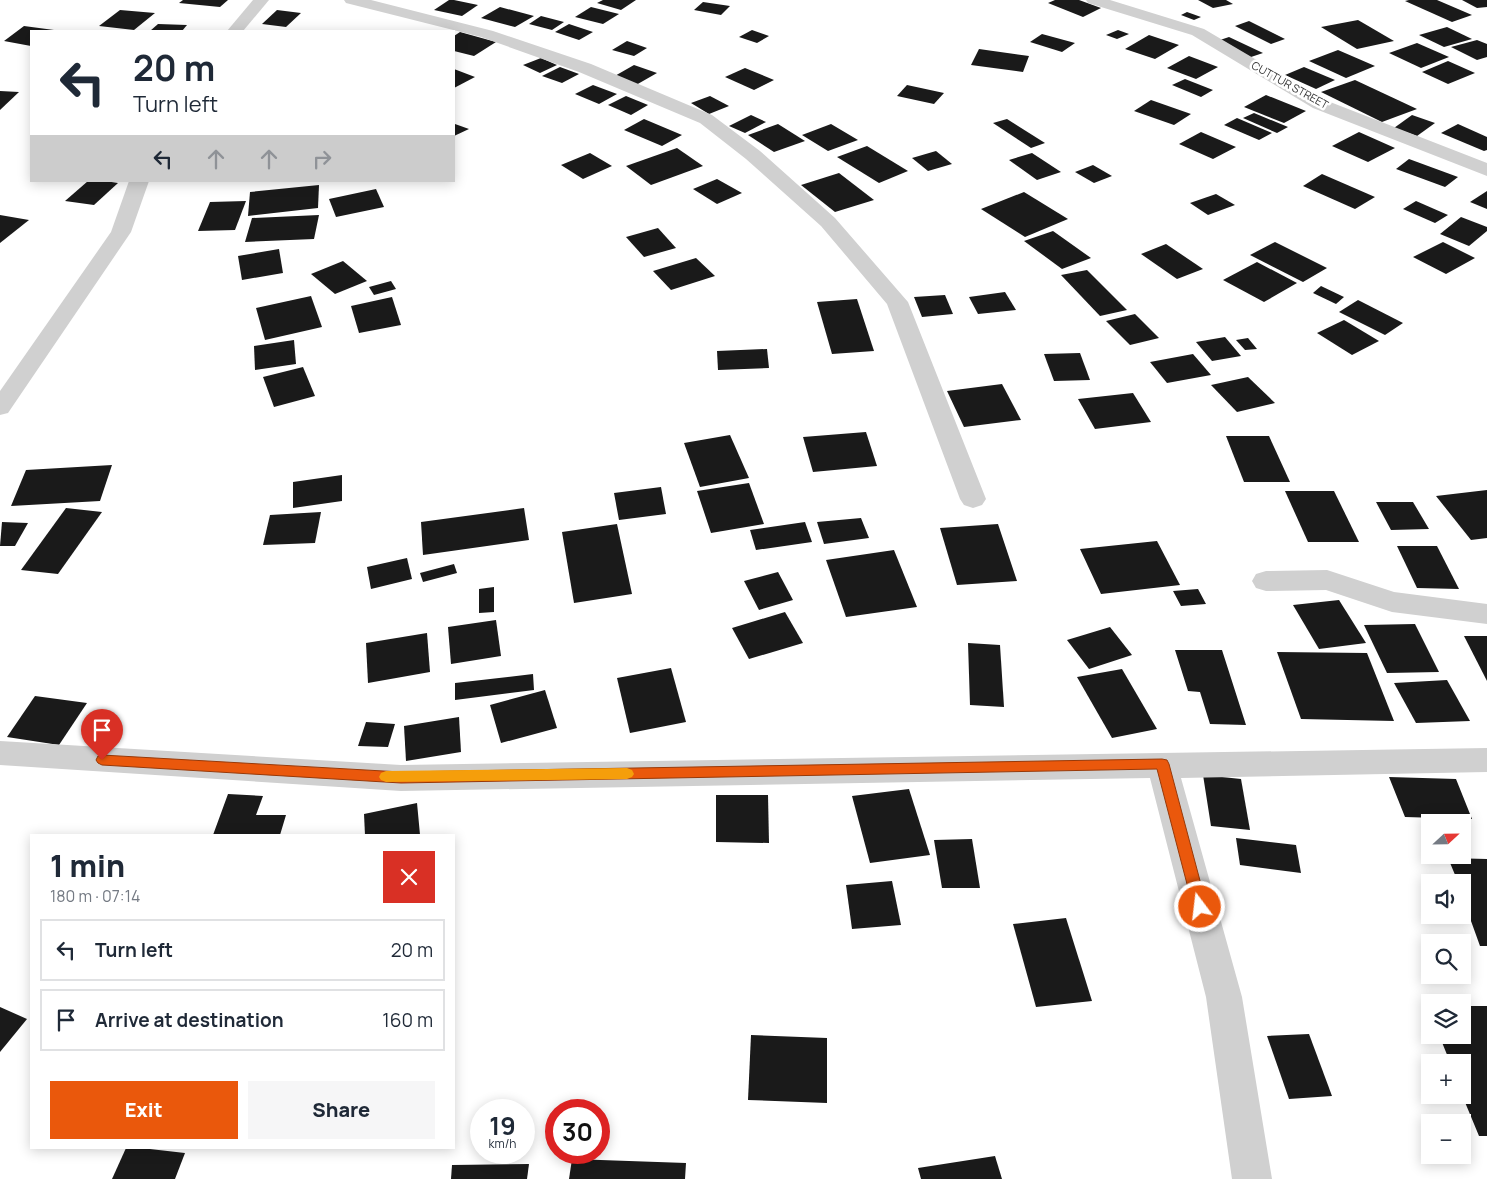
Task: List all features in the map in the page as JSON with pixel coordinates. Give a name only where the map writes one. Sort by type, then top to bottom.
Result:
[{"type":"street","points":[[236,30],[261,0]]},
{"type":"street","points":[[352,0],[487,34],[585,68],[706,119],[752,155],[828,222],[897,302],[973,499]]},
{"type":"street","name":"CUTTUR STREET","points":[[1094,0],[1198,32],[1320,104],[1487,170]]},
{"type":"street","points":[[0,408],[121,232],[139,182]]},
{"type":"street","points":[[1266,581],[1327,580],[1392,602],[1487,614]]},
{"type":"street","points":[[0,753],[401,778],[1487,760]]},
{"type":"street","points":[[1162,764],[1224,997],[1252,1179]]},
{"type":"building","points":[[183,0],[228,0],[220,7],[179,3]]},
{"type":"building","points":[[449,0],[478,5],[462,16],[434,10]]},
{"type":"building","points":[[603,0],[636,0],[621,10],[597,3]]},
{"type":"building","points":[[1055,0],[1079,0],[1101,8],[1083,17],[1048,3]]},
{"type":"building","points":[[1198,0],[1226,0],[1233,4],[1213,8]]},
{"type":"building","points":[[1437,0],[1472,15],[1452,22],[1405,1]]},
{"type":"building","points":[[1462,0],[1487,0],[1487,7],[1477,8]]},
{"type":"building","points":[[703,2],[730,6],[721,15],[694,10]]},
{"type":"building","points":[[500,7],[534,16],[515,27],[481,18]]},
{"type":"building","points":[[591,7],[619,14],[603,24],[575,17]]},
{"type":"building","points":[[120,10],[155,13],[134,30],[99,26]]},
{"type":"building","points":[[277,10],[301,13],[286,27],[262,24]]},
{"type":"building","points":[[1187,12],[1201,17],[1194,20],[1181,15]]},
{"type":"building","points":[[541,16],[564,22],[552,30],[529,24]]},
{"type":"building","points":[[1358,20],[1394,41],[1357,49],[1321,27]]},
{"type":"building","points":[[1249,21],[1285,39],[1271,44],[1235,26]]},
{"type":"building","points":[[158,24],[187,25],[183,30],[151,30]]},
{"type":"building","points":[[569,24],[593,32],[579,40],[555,32]]},
{"type":"building","points":[[24,26],[54,30],[30,30],[30,46],[4,41]]},
{"type":"building","points":[[1447,27],[1472,39],[1444,47],[1419,35]]},
{"type":"building","points":[[752,30],[769,36],[757,43],[739,37]]},
{"type":"building","points":[[1118,30],[1129,34],[1117,39],[1106,35]]},
{"type":"building","points":[[460,32],[496,42],[474,56],[455,51],[455,35]]},
{"type":"building","points":[[1042,34],[1075,43],[1062,52],[1030,42]]},
{"type":"building","points":[[1149,35],[1179,45],[1155,59],[1125,49]]},
{"type":"building","points":[[1229,37],[1263,53],[1248,58],[1214,42]]},
{"type":"building","points":[[1477,40],[1487,44],[1487,57],[1477,60],[1451,47]]},
{"type":"building","points":[[627,41],[647,48],[634,56],[612,50]]},
{"type":"building","points":[[1417,43],[1449,57],[1421,68],[1389,53]]},
{"type":"building","points":[[979,49],[1029,56],[1023,72],[971,65]]},
{"type":"building","points":[[1338,50],[1375,66],[1346,78],[1309,61]]},
{"type":"building","points":[[1189,56],[1218,67],[1196,79],[1167,68]]},
{"type":"building","points":[[541,58],[557,65],[540,73],[523,65]]},
{"type":"building","points":[[1448,61],[1475,73],[1448,84],[1422,72]]},
{"type":"building","points":[[634,65],[657,73],[636,85],[613,77]]},
{"type":"building","points":[[560,67],[579,74],[562,83],[542,76]]},
{"type":"building","points":[[1304,67],[1335,80],[1316,89],[1285,75]]},
{"type":"building","points":[[745,68],[774,80],[754,90],[725,77]]},
{"type":"building","points":[[455,69],[475,77],[455,87]]},
{"type":"building","points":[[1185,79],[1213,90],[1201,97],[1172,85]]},
{"type":"building","points":[[1355,80],[1417,109],[1382,122],[1321,92]]},
{"type":"building","points":[[593,85],[617,94],[599,104],[575,94]]},
{"type":"building","points":[[907,85],[944,93],[934,104],[897,96]]},
{"type":"building","points":[[0,91],[19,92],[0,110]]},
{"type":"building","points":[[1266,95],[1306,111],[1284,123],[1244,107]]},
{"type":"building","points":[[626,96],[648,105],[631,115],[608,105]]},
{"type":"building","points":[[710,96],[729,106],[709,114],[691,103]]},
{"type":"building","points":[[1151,100],[1191,114],[1174,125],[1134,111]]},
{"type":"building","points":[[1254,113],[1288,127],[1277,133],[1243,118]]},
{"type":"building","points":[[751,115],[766,122],[745,133],[729,126]]},
{"type":"building","points":[[1412,115],[1435,123],[1417,136],[1394,128]]},
{"type":"building","points":[[1237,118],[1272,133],[1259,140],[1224,125]]},
{"type":"building","points":[[644,119],[682,135],[662,146],[624,130]]},
{"type":"building","points":[[1007,119],[1045,143],[1031,148],[993,123]]},
{"type":"building","points":[[455,124],[469,129],[455,136]]},
{"type":"building","points":[[778,124],[805,141],[774,152],[748,135]]},
{"type":"building","points":[[831,124],[858,140],[828,151],[802,135]]},
{"type":"building","points":[[1458,124],[1487,137],[1487,150],[1484,151],[1441,133]]},
{"type":"building","points":[[1201,132],[1236,147],[1213,159],[1179,144]]},
{"type":"building","points":[[1359,132],[1395,148],[1368,162],[1332,146]]},
{"type":"building","points":[[867,146],[908,171],[879,183],[837,157]]},
{"type":"building","points":[[677,148],[703,166],[651,185],[626,166]]},
{"type":"building","points":[[936,151],[952,164],[928,171],[912,158]]},
{"type":"building","points":[[590,153],[612,166],[583,179],[561,165]]},
{"type":"building","points":[[1032,153],[1061,172],[1037,180],[1009,160]]},
{"type":"building","points":[[1409,159],[1458,177],[1445,187],[1396,169]]},
{"type":"building","points":[[1093,165],[1112,176],[1094,183],[1075,172]]},
{"type":"building","points":[[839,173],[874,200],[835,212],[801,185]]},
{"type":"building","points":[[1322,174],[1375,197],[1355,209],[1303,186]]},
{"type":"building","points":[[717,179],[742,193],[717,204],[693,189]]},
{"type":"building","points":[[87,182],[118,183],[94,205],[65,201]]},
{"type":"building","points":[[319,185],[318,208],[248,216],[250,192]]},
{"type":"building","points":[[376,189],[384,207],[336,217],[329,199]]},
{"type":"building","points":[[1487,191],[1487,209],[1470,202]]},
{"type":"building","points":[[1024,192],[1068,219],[1025,237],[981,209]]},
{"type":"building","points":[[1216,194],[1235,205],[1208,215],[1190,203]]},
{"type":"building","points":[[246,201],[235,230],[198,231],[210,202]]},
{"type":"building","points":[[1416,201],[1448,215],[1435,223],[1403,209]]},
{"type":"building","points":[[0,215],[29,220],[0,243]]},
{"type":"building","points":[[319,215],[314,239],[245,242],[252,218]]},
{"type":"building","points":[[1461,217],[1487,227],[1487,231],[1469,246],[1440,234]]},
{"type":"building","points":[[658,228],[676,248],[644,257],[626,237]]},
{"type":"building","points":[[1053,231],[1091,258],[1062,269],[1024,241]]},
{"type":"building","points":[[1275,242],[1327,268],[1303,282],[1250,255]]},
{"type":"building","points":[[1443,242],[1475,258],[1446,274],[1413,257]]},
{"type":"building","points":[[1166,244],[1203,269],[1177,279],[1141,254]]},
{"type":"building","points":[[279,249],[283,273],[242,280],[238,256]]},
{"type":"building","points":[[696,258],[715,276],[671,290],[653,271]]},
{"type":"building","points":[[343,261],[367,281],[335,294],[311,274]]},
{"type":"building","points":[[1257,262],[1297,283],[1264,302],[1223,280]]},
{"type":"building","points":[[1087,270],[1127,310],[1100,316],[1061,275]]},
{"type":"building","points":[[391,281],[396,289],[374,295],[369,287]]},
{"type":"building","points":[[1321,286],[1344,297],[1336,304],[1313,293]]},
{"type":"building","points":[[1005,292],[1016,310],[978,314],[969,297]]},
{"type":"building","points":[[945,295],[953,314],[922,317],[914,297]]},
{"type":"building","points":[[311,296],[322,327],[265,340],[256,308]]},
{"type":"building","points":[[392,297],[401,325],[359,333],[351,306]]},
{"type":"building","points":[[857,299],[874,351],[832,354],[817,302]]},
{"type":"building","points":[[1358,300],[1403,323],[1385,335],[1339,312]]},
{"type":"building","points":[[1135,314],[1159,338],[1130,345],[1106,321]]},
{"type":"building","points":[[1344,320],[1379,341],[1352,355],[1317,333]]},
{"type":"building","points":[[1225,337],[1241,356],[1212,361],[1196,342]]},
{"type":"building","points":[[1248,338],[1257,349],[1245,350],[1236,340]]},
{"type":"building","points":[[294,340],[296,364],[255,370],[254,346]]},
{"type":"building","points":[[767,349],[769,368],[718,370],[717,351]]},
{"type":"building","points":[[1080,353],[1090,380],[1054,381],[1044,354]]},
{"type":"building","points":[[1193,354],[1211,375],[1167,383],[1150,362]]},
{"type":"building","points":[[303,367],[315,396],[274,407],[263,377]]},
{"type":"building","points":[[1248,377],[1275,403],[1237,412],[1211,385]]},
{"type":"building","points":[[1002,384],[1021,420],[964,427],[947,391]]},
{"type":"building","points":[[1133,393],[1151,422],[1095,429],[1078,399]]},
{"type":"building","points":[[866,432],[877,466],[813,472],[803,437]]},
{"type":"building","points":[[730,435],[749,478],[700,487],[684,443]]},
{"type":"building","points":[[1226,436],[1269,436],[1290,482],[1244,482]]},
{"type":"building","points":[[112,465],[100,501],[11,506],[26,470]]},
{"type":"building","points":[[342,475],[342,501],[293,508],[293,482]]},
{"type":"building","points":[[749,483],[764,524],[711,533],[697,491]]},
{"type":"building","points":[[661,487],[666,514],[619,520],[614,493]]},
{"type":"building","points":[[1487,490],[1487,538],[1471,540],[1436,496]]},
{"type":"building","points":[[1285,491],[1334,491],[1359,542],[1308,542]]},
{"type":"building","points":[[1376,502],[1413,502],[1429,529],[1391,530]]},
{"type":"building","points":[[66,508],[102,512],[58,574],[21,570]]},
{"type":"building","points":[[524,508],[529,540],[423,555],[421,522]]},
{"type":"building","points":[[321,512],[315,543],[263,545],[270,515]]},
{"type":"building","points":[[861,518],[869,538],[824,544],[817,522]]},
{"type":"building","points":[[2,522],[28,523],[15,546],[0,546]]},
{"type":"building","points":[[805,522],[812,542],[756,550],[750,530]]},
{"type":"building","points":[[617,524],[632,594],[574,603],[562,532]]},
{"type":"building","points":[[998,524],[1017,581],[957,585],[940,528]]},
{"type":"building","points":[[1157,541],[1180,585],[1101,594],[1080,549]]},
{"type":"building","points":[[1397,546],[1437,546],[1459,589],[1417,588]]},
{"type":"building","points":[[894,550],[917,607],[846,617],[826,560]]},
{"type":"building","points":[[407,558],[412,579],[371,589],[367,567]]},
{"type":"building","points":[[454,564],[457,573],[423,582],[420,573]]},
{"type":"building","points":[[778,572],[793,600],[759,610],[744,581]]},
{"type":"building","points":[[494,587],[494,612],[479,613],[479,589]]},
{"type":"building","points":[[1198,589],[1206,604],[1181,606],[1173,591]]},
{"type":"building","points":[[1339,600],[1366,643],[1319,649],[1293,605]]},
{"type":"building","points":[[785,612],[803,643],[749,659],[732,628]]},
{"type":"building","points":[[496,620],[501,656],[451,664],[448,627]]},
{"type":"building","points":[[1415,624],[1439,672],[1387,673],[1364,625]]},
{"type":"building","points":[[1110,627],[1132,655],[1089,669],[1067,640]]},
{"type":"building","points":[[427,633],[430,672],[368,683],[366,643]]},
{"type":"building","points":[[1464,636],[1487,636],[1487,681]]},
{"type":"building","points":[[968,643],[1000,645],[1004,707],[970,705]]},
{"type":"building","points":[[1175,650],[1222,650],[1246,725],[1210,724],[1200,692],[1188,691]]},
{"type":"building","points":[[1277,652],[1367,653],[1394,721],[1301,719]]},
{"type":"building","points":[[671,668],[686,722],[630,733],[617,678]]},
{"type":"building","points":[[1122,669],[1157,729],[1112,738],[1077,677]]},
{"type":"building","points":[[533,674],[534,690],[455,700],[455,683]]},
{"type":"building","points":[[1447,680],[1470,721],[1416,723],[1394,683]]},
{"type":"building","points":[[545,690],[557,728],[501,743],[490,705]]},
{"type":"building","points":[[35,696],[87,703],[59,745],[7,737]]},
{"type":"building","points":[[459,717],[461,752],[406,761],[404,726]]},
{"type":"building","points":[[366,722],[395,724],[388,747],[358,746]]},
{"type":"building","points":[[1203,775],[1241,779],[1250,830],[1211,826]]},
{"type":"building","points":[[1389,777],[1456,779],[1470,814],[1421,814],[1421,817],[1405,817]]},
{"type":"building","points":[[909,789],[930,855],[870,863],[852,796]]},
{"type":"building","points":[[228,794],[263,796],[256,815],[286,815],[280,834],[213,834]]},
{"type":"building","points":[[716,795],[768,795],[769,843],[716,842]]},
{"type":"building","points":[[417,803],[420,834],[365,834],[364,814]]},
{"type":"building","points":[[1236,838],[1296,845],[1301,873],[1240,865]]},
{"type":"building","points":[[972,839],[980,888],[942,888],[934,840]]},
{"type":"building","points":[[1471,859],[1487,859],[1487,946],[1480,946],[1471,921],[1471,874],[1455,874],[1450,864],[1471,864]]},
{"type":"building","points":[[892,881],[901,925],[852,929],[846,885]]},
{"type":"building","points":[[1066,918],[1092,1001],[1036,1007],[1013,924]]},
{"type":"building","points":[[1471,1006],[1487,1006],[1487,1136],[1479,1136],[1466,1104],[1471,1104],[1471,1054],[1447,1054],[1443,1044],[1471,1044]]},
{"type":"building","points":[[0,1007],[27,1019],[0,1052]]},
{"type":"building","points":[[1309,1034],[1332,1096],[1289,1099],[1267,1036]]},
{"type":"building","points":[[751,1035],[827,1038],[827,1103],[748,1100]]},
{"type":"building","points":[[126,1149],[150,1149],[185,1153],[175,1179],[112,1179]]},
{"type":"building","points":[[995,1156],[1002,1179],[921,1179],[918,1168]]},
{"type":"building","points":[[610,1160],[686,1163],[685,1179],[569,1179],[571,1164],[610,1164]]},
{"type":"building","points":[[529,1164],[527,1179],[451,1179],[452,1165]]},
{"type":"slow traffic","points":[[386,777],[627,774]]},
{"type":"route","points":[[102,760],[401,778],[1162,764],[1200,907]]}]
